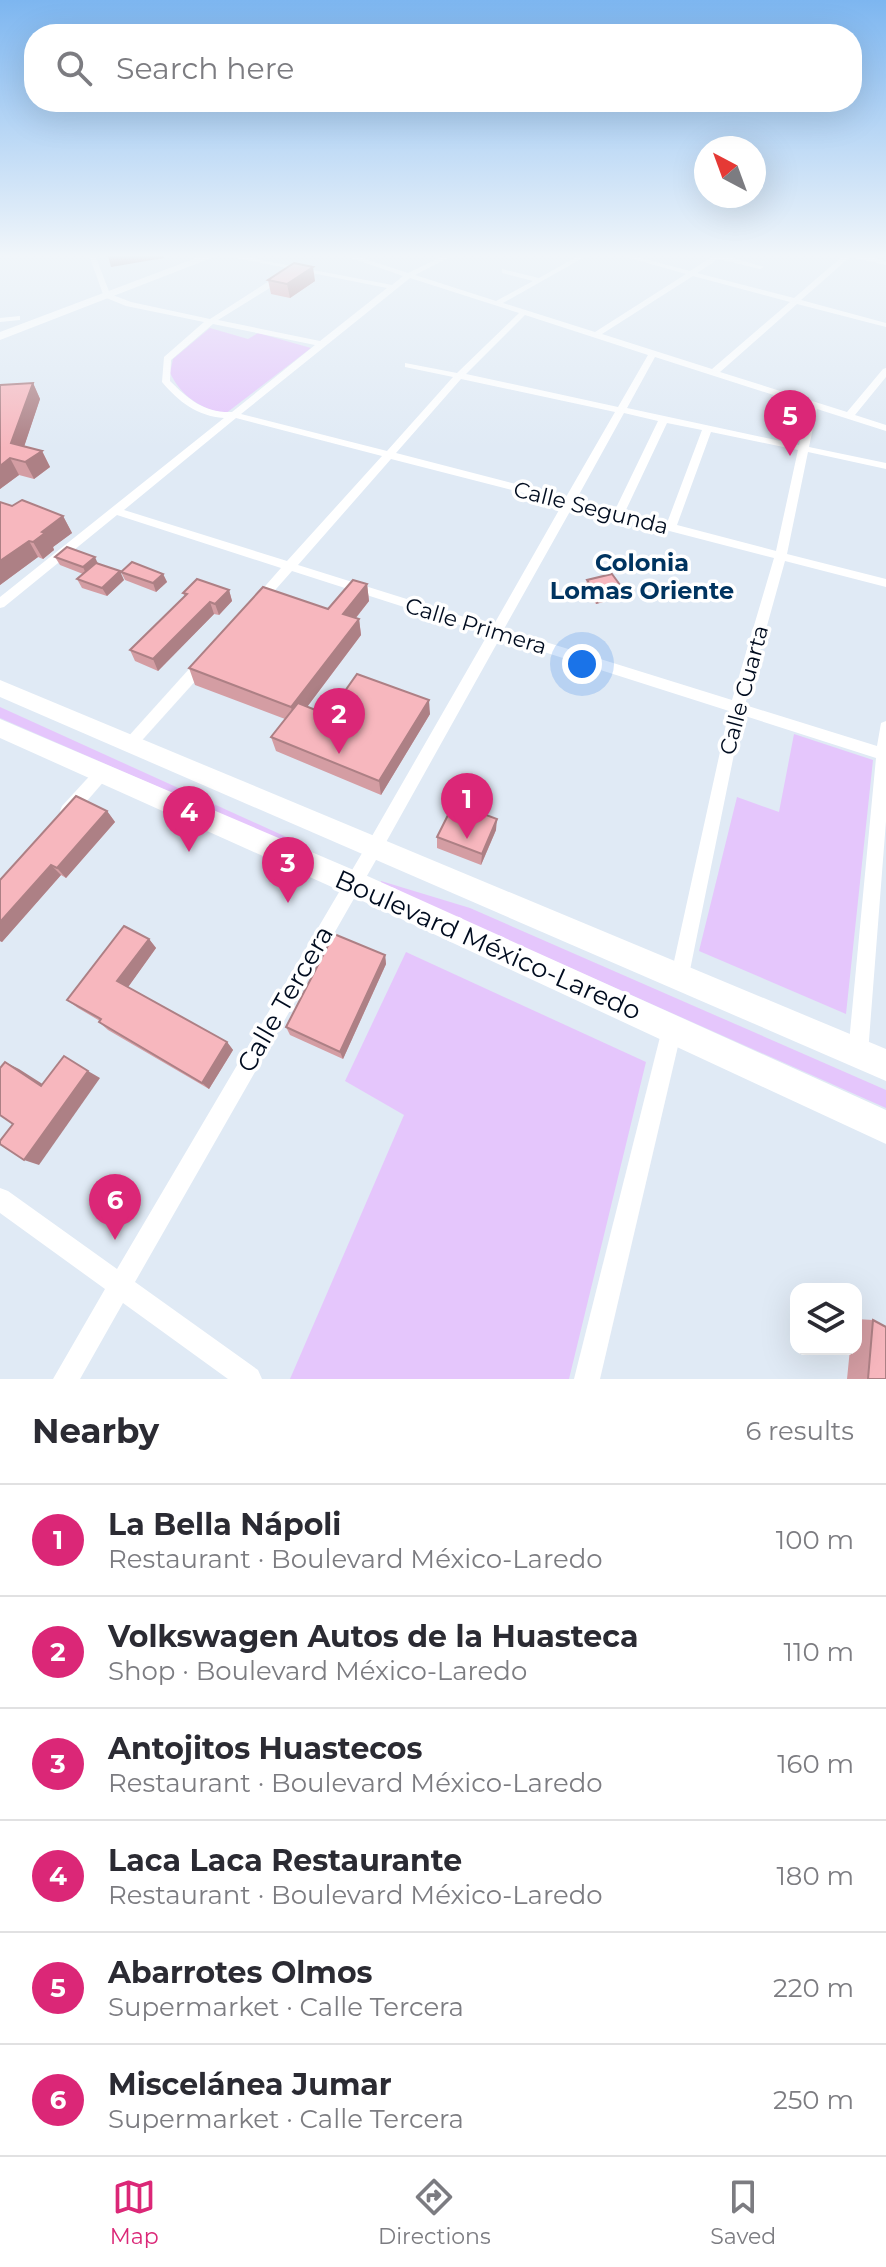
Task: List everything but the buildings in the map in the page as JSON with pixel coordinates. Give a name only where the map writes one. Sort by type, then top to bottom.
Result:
[{"type":"main road","points":[[0,336],[39,319]]},
{"type":"main road","name":"Boulevard México-Laredo","points":[[0,688],[886,1065]]},
{"type":"main road","name":"Boulevard México-Laredo","points":[[0,728],[353,883],[886,1127]]},
{"type":"street","points":[[210,319],[321,344]]},
{"type":"street","points":[[0,604],[352,319]]},
{"type":"street","points":[[247,615],[460,375],[517,319]]},
{"type":"street","points":[[544,319],[886,428]]},
{"type":"street","points":[[596,335],[620,319]]},
{"type":"street","points":[[713,373],[773,319]]},
{"type":"street","points":[[864,319],[886,325]]},
{"type":"street","name":"Calle Segunda","points":[[214,320],[167,359],[166,382],[186,403],[214,417],[234,415],[886,583]]},
{"type":"street","name":"Calle Tercera","points":[[66,1379],[374,848],[652,355]]},
{"type":"street","points":[[408,365],[886,466]]},
{"type":"street","points":[[849,416],[886,371]]},
{"type":"street","name":"Calle Cuarta","points":[[680,975],[737,707],[780,558],[813,405]]},
{"type":"street","points":[[618,515],[664,418]]},
{"type":"street","points":[[670,529],[708,428]]},
{"type":"street","name":"Calle Primera","points":[[115,511],[883,754]]},
{"type":"street","points":[[131,743],[215,650]]},
{"type":"street","points":[[858,1053],[886,727]]},
{"type":"street","points":[[61,819],[101,774]]},
{"type":"street","points":[[587,1379],[672,1029]]},
{"type":"street","points":[[0,1199],[249,1379]]},
{"type":"shaded area","points":[[210,328],[248,339],[258,333],[311,348],[225,414],[193,400],[180,389],[170,373],[173,359]]},
{"type":"shaded area","points":[[0,707],[305,847],[301,849],[0,718]]},
{"type":"shaded area","points":[[794,734],[873,760],[846,1014],[699,951],[737,797],[779,812]]},
{"type":"shaded area","points":[[381,881],[470,908],[886,1090],[886,1108],[381,884]]},
{"type":"shaded area","points":[[406,952],[646,1062],[569,1379],[290,1379],[404,1115],[345,1081]]},
{"type":"place","name":"Abarrotes Olmos","points":[[790,456]]},
{"type":"place","name":"Volkswagen Autos de la Huasteca","points":[[339,754]]},
{"type":"place","name":"La Bella Nápoli","points":[[467,839]]},
{"type":"place","name":"Laca Laca Restaurante","points":[[189,852]]},
{"type":"place","name":"Antojitos Huastecos","points":[[288,903]]},
{"type":"place","name":"Miscelánea Jumar","points":[[115,1240]]},
{"type":"district","name":"Colonia Lomas Oriente","points":[[642,576]]}]
